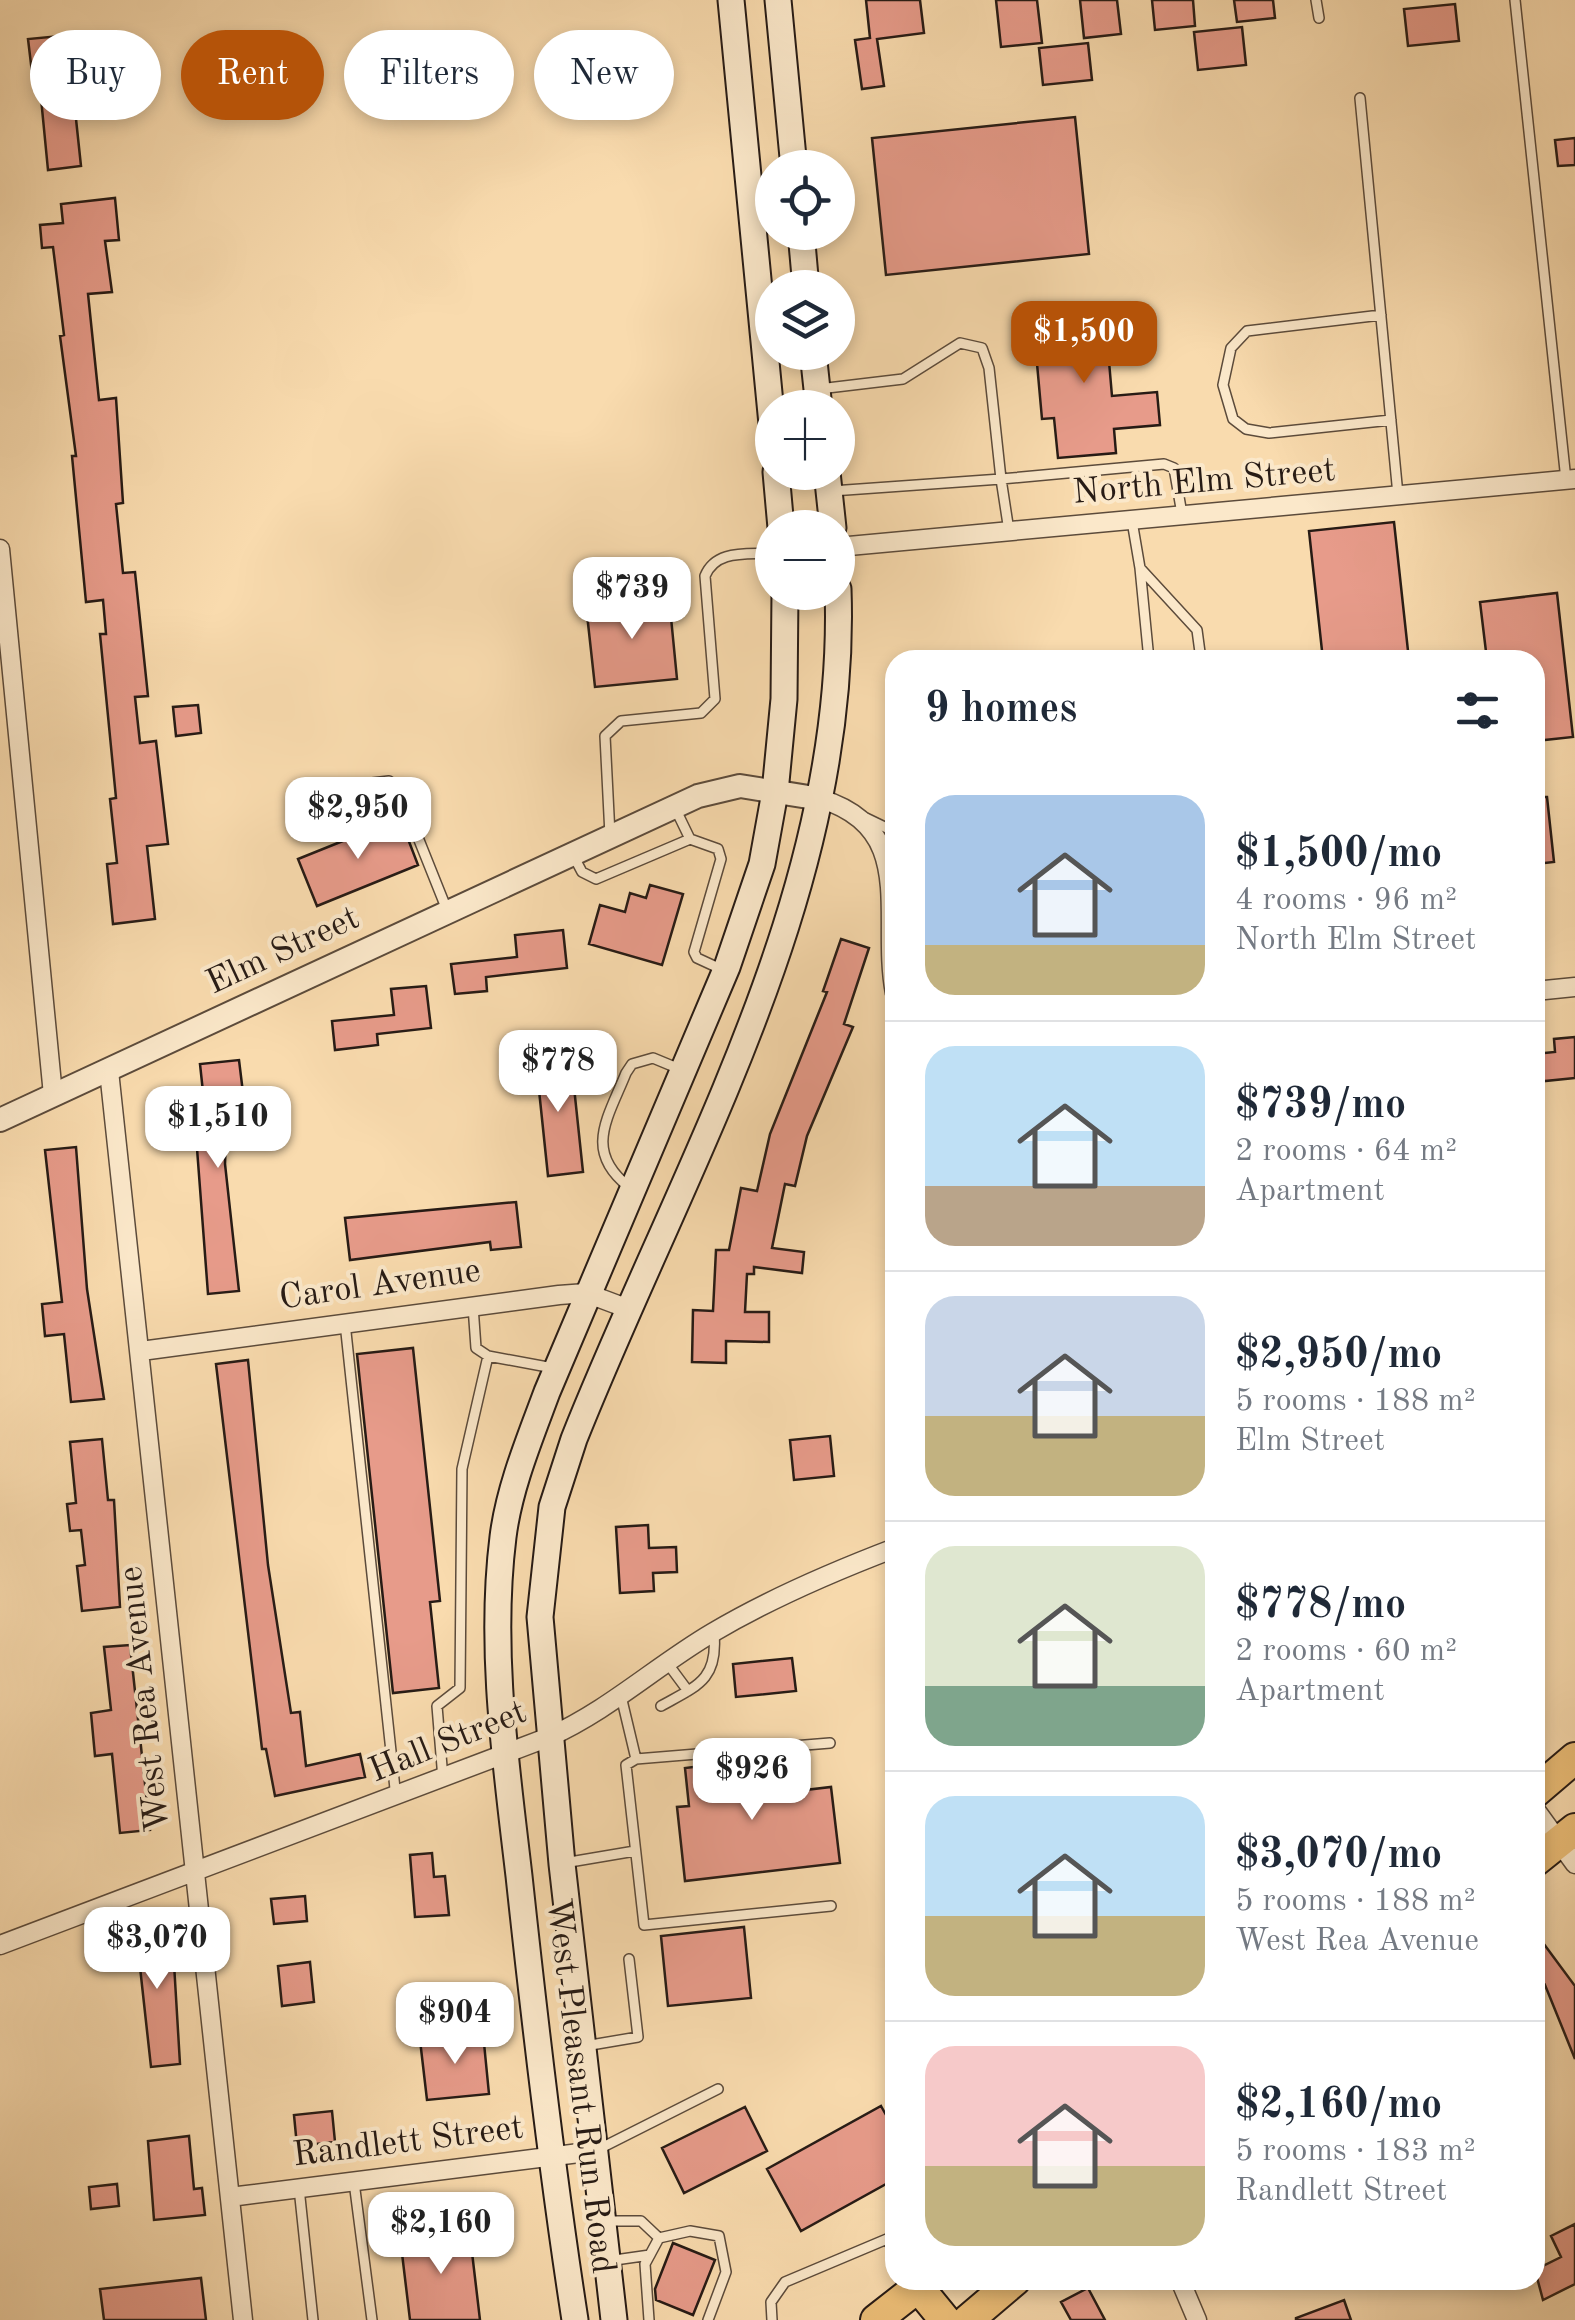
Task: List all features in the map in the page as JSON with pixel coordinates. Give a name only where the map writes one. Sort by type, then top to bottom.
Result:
[{"type":"main road","points":[[731,0],[769,390]]},
{"type":"main road","points":[[778,0],[792,150]]},
{"type":"main road","name":"West Pleasant Run Road","points":[[574,2320],[550,2157],[506,1756],[498,1659],[503,1534],[526,1448],[556,1369],[725,971],[762,864],[776,792],[785,683],[785,610]]},
{"type":"main road","name":"West Pleasant Run Road","points":[[614,2320],[549,1737],[540,1618],[552,1507],[626,1308],[756,1014],[821,799],[837,683],[838,610]]},
{"type":"main road","points":[[1545,1784],[1575,1758]]},
{"type":"main road","points":[[1545,1856],[1570,1844]]},
{"type":"main road","points":[[876,2320],[911,2290]]},
{"type":"main road","points":[[925,2290],[945,2320]]},
{"type":"main road","points":[[968,2320],[1003,2290]]},
{"type":"street","name":"North Elm Street","points":[[855,545],[1572,481]]},
{"type":"street","points":[[0,549],[53,1095]]},
{"type":"street","name":"Elm Street","points":[[0,1120],[675,808],[740,786],[821,799]]},
{"type":"street","points":[[821,799],[863,817],[884,851],[885,864]]},
{"type":"street","points":[[1545,990],[1575,987]]},
{"type":"street","name":"West Rea Avenue","points":[[109,1071],[243,2320]]},
{"type":"street","name":"Carol Avenue","points":[[141,1351],[586,1294],[626,1308]]},
{"type":"street","name":"Hall Street","points":[[0,1945],[196,1874],[549,1737],[596,1715],[714,1631],[804,1583],[885,1552]]},
{"type":"street","points":[[1545,1819],[1570,1844]]},
{"type":"street","name":"Randlett Street","points":[[230,2197],[595,2151]]},
{"type":"street","points":[[1184,2290],[1197,2320]]},
{"type":"lane","points":[[1316,0],[1320,18]]},
{"type":"lane","points":[[1515,0],[1572,481]]},
{"type":"lane","points":[[1360,98],[1398,498]]},
{"type":"lane","points":[[1381,315],[1247,332],[1231,348],[1223,385],[1232,419],[1246,429],[1286,432],[1391,420]]},
{"type":"lane","points":[[854,390],[903,379],[960,343],[982,348],[989,368],[1009,531]]},
{"type":"lane","points":[[855,482],[1001,479],[1164,464],[1174,468],[1178,477],[1182,516]]},
{"type":"lane","points":[[1132,521],[1148,650]]},
{"type":"lane","points":[[610,838],[605,736],[621,721],[709,708],[715,699],[705,576],[710,562],[721,556],[755,555]]},
{"type":"lane","points":[[1140,568],[1197,630],[1199,650]]},
{"type":"lane","points":[[325,804],[372,783],[389,781],[399,790],[448,913]]},
{"type":"lane","points":[[675,808],[690,839],[718,850],[722,859],[694,952],[698,958],[725,971]]},
{"type":"lane","points":[[863,817],[885,827]]},
{"type":"lane","points":[[574,854],[582,872],[596,879],[690,839]]},
{"type":"lane","points":[[631,1189],[607,1170],[602,1153],[603,1132],[626,1072],[632,1064],[653,1058],[682,1070]]},
{"type":"lane","points":[[473,1306],[476,1348],[488,1356],[556,1369]]},
{"type":"lane","points":[[345,1323],[396,1798]]},
{"type":"lane","points":[[443,1780],[438,1706],[460,1688],[462,1470],[488,1356]]},
{"type":"lane","points":[[661,1706],[702,1684],[716,1659],[714,1631]]},
{"type":"lane","points":[[666,1662],[688,1691]]},
{"type":"lane","points":[[621,1696],[636,1759]]},
{"type":"lane","points":[[830,1742],[636,1759],[626,1765],[644,1926],[831,1906]]},
{"type":"lane","points":[[562,1864],[635,1851]]},
{"type":"lane","points":[[583,2047],[638,2037],[629,1959]]},
{"type":"lane","points":[[595,2151],[718,2090]]},
{"type":"lane","points":[[354,2182],[372,2320]]},
{"type":"lane","points":[[300,2188],[313,2320]]},
{"type":"lane","points":[[602,2221],[640,2221],[658,2238]]},
{"type":"lane","points":[[658,2238],[690,2232],[719,2236],[726,2272],[708,2320]]},
{"type":"lane","points":[[649,2320],[646,2264],[658,2238]]},
{"type":"lane","points":[[772,2320],[771,2302],[784,2282],[885,2239]]},
{"type":"lane","points":[[606,2261],[650,2255]]},
{"type":"building","points":[[866,0],[920,0],[924,33],[877,39],[884,86],[862,89],[855,40],[870,38]]},
{"type":"building","points":[[996,0],[1037,0],[1042,43],[1001,47]]},
{"type":"building","points":[[1080,0],[1117,0],[1121,34],[1084,38]]},
{"type":"building","points":[[1152,0],[1193,0],[1195,26],[1155,30]]},
{"type":"building","points":[[1234,0],[1273,0],[1275,18],[1237,22]]},
{"type":"building","points":[[1455,4],[1459,41],[1408,46],[1404,9]]},
{"type":"building","points":[[1242,27],[1246,65],[1198,70],[1194,32]]},
{"type":"building","points":[[1088,43],[1092,80],[1043,85],[1039,48]]},
{"type":"building","points":[[1075,117],[1089,254],[886,275],[872,138]]},
{"type":"building","points":[[43,120],[76,120],[81,166],[48,170]]},
{"type":"building","points":[[1575,138],[1575,165],[1558,166],[1555,140]]},
{"type":"building","points":[[115,198],[119,240],[105,241],[112,292],[88,294],[99,400],[116,398],[123,503],[116,504],[123,573],[135,572],[148,696],[135,697],[140,743],[156,741],[168,844],[147,846],[155,919],[113,924],[107,864],[117,863],[110,799],[116,798],[100,634],[106,634],[103,600],[86,602],[72,456],[76,456],[60,336],[64,335],[53,247],[42,248],[40,225],[63,223],[61,204]]},
{"type":"building","points":[[1049,306],[1051,320],[1105,315],[1112,396],[1157,392],[1160,425],[1114,429],[1116,453],[1058,458],[1054,418],[1042,419],[1032,308]]},
{"type":"building","points":[[1394,522],[1408,650],[1322,650],[1309,531]]},
{"type":"building","points":[[1557,593],[1573,737],[1545,740],[1545,650],[1486,650],[1480,602]]},
{"type":"building","points":[[669,597],[677,679],[595,687],[586,605]]},
{"type":"building","points":[[198,705],[201,733],[176,736],[173,707]]},
{"type":"building","points":[[1545,797],[1547,797],[1554,862],[1545,863]]},
{"type":"building","points":[[400,818],[418,865],[317,906],[298,859]]},
{"type":"building","points":[[650,885],[683,894],[662,965],[589,944],[600,905],[625,912],[630,893],[646,898]]},
{"type":"building","points":[[563,930],[567,968],[486,977],[487,991],[455,994],[451,964],[517,957],[515,935]]},
{"type":"building","points":[[841,939],[869,948],[844,1024],[853,1027],[807,1136],[795,1186],[785,1184],[772,1248],[804,1252],[802,1273],[754,1267],[754,1274],[747,1274],[745,1312],[769,1312],[769,1342],[726,1341],[726,1363],[692,1362],[693,1310],[713,1311],[716,1250],[729,1250],[741,1188],[757,1191],[770,1134],[827,992],[823,991]]},
{"type":"building","points":[[426,986],[431,1028],[377,1034],[378,1045],[335,1050],[332,1021],[394,1015],[391,989]]},
{"type":"building","points":[[1575,1037],[1575,1078],[1545,1081],[1545,1053],[1555,1052],[1554,1039]]},
{"type":"building","points":[[563,1049],[567,1088],[574,1087],[583,1172],[548,1176],[535,1052]]},
{"type":"building","points":[[239,1060],[244,1101],[235,1102],[238,1134],[226,1135],[225,1164],[239,1291],[208,1294],[195,1122],[206,1120],[200,1064]]},
{"type":"building","points":[[76,1147],[87,1289],[104,1399],[71,1402],[64,1334],[45,1336],[42,1304],[62,1302],[45,1150]]},
{"type":"building","points":[[516,1202],[521,1247],[491,1250],[490,1242],[350,1260],[345,1218]]},
{"type":"building","points":[[413,1348],[440,1601],[430,1602],[439,1688],[393,1693],[357,1354]]},
{"type":"building","points":[[248,1360],[268,1565],[291,1713],[300,1712],[306,1766],[360,1754],[365,1777],[275,1796],[266,1749],[262,1749],[216,1364]]},
{"type":"building","points":[[830,1436],[834,1476],[794,1480],[790,1440]]},
{"type":"building","points":[[102,1439],[108,1500],[114,1500],[120,1607],[82,1611],[77,1566],[85,1565],[81,1530],[70,1531],[67,1504],[76,1503],[70,1442]]},
{"type":"building","points":[[648,1525],[649,1548],[676,1547],[677,1572],[653,1573],[654,1591],[620,1593],[616,1527]]},
{"type":"building","points":[[130,1645],[150,1830],[120,1833],[112,1754],[95,1756],[91,1713],[111,1710],[104,1647]]},
{"type":"building","points":[[792,1658],[796,1691],[736,1697],[733,1664]]},
{"type":"building","points":[[767,1758],[771,1794],[831,1787],[840,1863],[685,1881],[677,1807],[689,1806],[685,1768]]},
{"type":"building","points":[[432,1853],[434,1877],[445,1876],[449,1915],[415,1917],[410,1855]]},
{"type":"building","points":[[305,1896],[307,1921],[274,1924],[271,1899]]},
{"type":"building","points":[[744,1927],[751,1998],[668,2006],[661,1936]]},
{"type":"building","points":[[172,1930],[180,2064],[151,2067],[139,1958],[121,1960],[118,1936]]},
{"type":"building","points":[[1545,1946],[1575,1986],[1575,2059],[1545,1985]]},
{"type":"building","points":[[310,1962],[314,2002],[282,2006],[278,1966]]},
{"type":"building","points":[[483,2033],[489,2094],[427,2100],[420,2040]]},
{"type":"building","points":[[881,2106],[885,2113],[885,2185],[801,2231],[767,2169]]},
{"type":"building","points":[[745,2107],[767,2151],[684,2193],[662,2148]]},
{"type":"building","points":[[332,2111],[335,2142],[297,2146],[294,2115]]},
{"type":"building","points":[[189,2136],[194,2189],[202,2188],[205,2215],[154,2220],[148,2141]]},
{"type":"building","points":[[117,2184],[119,2206],[91,2209],[89,2187]]},
{"type":"building","points":[[1575,2224],[1575,2284],[1543,2300],[1540,2290],[1545,2290],[1545,2265],[1561,2257],[1551,2236]]},
{"type":"building","points":[[469,2227],[480,2320],[410,2320],[401,2245],[417,2243],[416,2234]]},
{"type":"building","points":[[673,2243],[715,2260],[693,2315],[656,2300],[655,2289]]},
{"type":"building","points":[[201,2278],[206,2320],[104,2320],[100,2289]]},
{"type":"building","points":[[1089,2290],[1105,2320],[1071,2320],[1061,2302]]},
{"type":"building","points":[[1344,2300],[1351,2320],[1296,2320],[1296,2318]]}]
